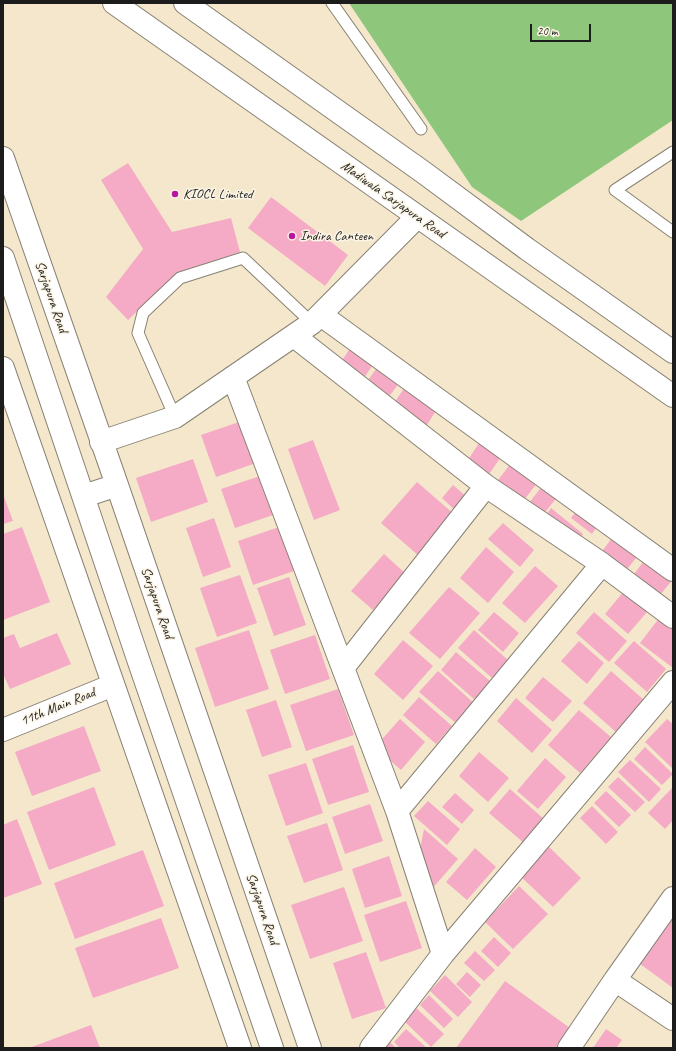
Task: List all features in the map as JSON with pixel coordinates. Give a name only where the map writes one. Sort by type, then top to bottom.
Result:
[{"type":"street","name":"Madiwala Sarjapura Road","points":[[114,3],[673,396]]},
{"type":"street","points":[[186,3],[423,172],[527,249],[673,352]]},
{"type":"street","name":"Sarjapura Road","points":[[3,158],[310,1048]]},
{"type":"street","points":[[101,442],[175,417],[294,336],[317,319],[417,217]]},
{"type":"street","points":[[3,258],[142,670],[272,1048]]},
{"type":"street","points":[[317,319],[673,570]]},
{"type":"street","points":[[294,336],[486,486],[602,564],[673,617]]},
{"type":"street","points":[[3,368],[240,1048]]},
{"type":"street","points":[[233,377],[397,811],[443,954]]},
{"type":"street","points":[[84,496],[117,485]]},
{"type":"street","points":[[343,668],[486,486]]},
{"type":"street","points":[[397,811],[602,564]]},
{"type":"street","points":[[371,1048],[443,954],[673,682]]},
{"type":"street","name":"11th Main Road","points":[[3,730],[113,685]]},
{"type":"street","points":[[569,1048],[673,898]]},
{"type":"street","points":[[615,980],[673,1020]]},
{"type":"lane","points":[[332,3],[421,129]]},
{"type":"lane","points":[[673,152],[616,190],[673,232]]},
{"type":"lane","points":[[175,417],[138,334],[143,313],[180,278],[243,258],[317,319]]},
{"type":"green space","points":[[349,3],[673,3],[673,120],[521,221],[472,187]]},
{"type":"building","points":[[128,163],[172,232],[231,218],[240,252],[175,275],[128,320],[106,297],[143,249],[101,180]]},
{"type":"building","points":[[271,197],[348,255],[325,286],[248,228]]},
{"type":"building","points":[[353,344],[376,360],[362,381],[339,365]]},
{"type":"building","points":[[381,362],[402,379],[388,398],[366,383]]},
{"type":"building","points":[[407,384],[439,406],[425,428],[392,406]]},
{"type":"building","points":[[242,421],[256,463],[216,477],[201,435]]},
{"type":"building","points":[[483,437],[505,451],[485,480],[464,466]]},
{"type":"building","points":[[313,440],[340,510],[314,520],[288,449]]},
{"type":"building","points":[[515,458],[541,478],[521,504],[495,484]]},
{"type":"building","points":[[193,459],[208,502],[151,522],[136,478]]},
{"type":"building","points":[[260,476],[273,515],[235,528],[221,489]]},
{"type":"building","points":[[547,480],[562,491],[539,520],[525,508]]},
{"type":"building","points":[[417,482],[455,515],[419,556],[381,523]]},
{"type":"building","points":[[453,485],[469,499],[458,513],[442,498]]},
{"type":"building","points":[[3,494],[13,521],[3,524]]},
{"type":"building","points":[[580,506],[601,521],[592,534],[571,518]]},
{"type":"building","points":[[551,508],[583,534],[576,543],[544,518]]},
{"type":"building","points":[[214,518],[231,567],[203,577],[186,528]]},
{"type":"building","points":[[503,523],[534,550],[520,567],[488,539]]},
{"type":"building","points":[[282,526],[297,570],[253,585],[238,541]]},
{"type":"building","points":[[22,527],[50,602],[3,620],[3,534]]},
{"type":"building","points":[[615,534],[640,553],[624,573],[600,554]]},
{"type":"building","points":[[486,547],[514,572],[488,603],[460,578]]},
{"type":"building","points":[[384,554],[405,573],[373,610],[351,591]]},
{"type":"building","points":[[647,557],[673,579],[657,599],[631,578]]},
{"type":"building","points":[[535,566],[558,586],[525,623],[502,603]]},
{"type":"building","points":[[240,575],[257,623],[217,637],[200,588]]},
{"type":"building","points":[[289,577],[306,625],[274,636],[257,588]]},
{"type":"building","points":[[449,587],[480,613],[440,659],[409,633]]},
{"type":"building","points":[[624,591],[648,611],[628,634],[605,614]]},
{"type":"building","points":[[494,612],[519,633],[503,652],[478,630]]},
{"type":"building","points":[[594,612],[627,641],[609,662],[576,633]]},
{"type":"building","points":[[663,613],[673,621],[673,668],[640,643]]},
{"type":"building","points":[[249,630],[269,689],[215,707],[195,648]]},
{"type":"building","points":[[474,630],[508,660],[492,678],[458,648]]},
{"type":"building","points":[[57,633],[71,664],[10,689],[3,674],[3,638],[14,634],[20,648]]},
{"type":"building","points":[[315,635],[330,679],[285,694],[270,650]]},
{"type":"building","points":[[403,640],[433,666],[403,700],[374,674]]},
{"type":"building","points":[[579,641],[604,663],[587,684],[561,661]]},
{"type":"building","points":[[634,641],[666,669],[647,692],[614,663]]},
{"type":"building","points":[[456,652],[491,682],[475,700],[441,670]]},
{"type":"building","points":[[438,671],[475,704],[457,724],[419,692]]},
{"type":"building","points":[[611,671],[644,700],[616,732],[583,703]]},
{"type":"building","points":[[543,677],[572,701],[553,722],[525,698]]},
{"type":"building","points":[[338,689],[354,735],[306,751],[290,705]]},
{"type":"building","points":[[419,697],[452,726],[436,744],[403,715]]},
{"type":"building","points":[[516,698],[552,730],[532,753],[497,721]]},
{"type":"building","points":[[276,700],[292,747],[262,757],[246,710]]},
{"type":"building","points":[[579,710],[611,737],[580,773],[548,745]]},
{"type":"building","points":[[400,719],[425,742],[401,770],[375,747]]},
{"type":"building","points":[[667,719],[673,724],[673,769],[645,742]]},
{"type":"building","points":[[84,726],[101,771],[32,796],[15,752]]},
{"type":"building","points":[[353,745],[369,792],[328,805],[312,759]]},
{"type":"building","points":[[645,747],[673,774],[662,785],[634,759]]},
{"type":"building","points":[[479,752],[509,778],[488,802],[459,776]]},
{"type":"building","points":[[545,758],[566,777],[538,809],[517,791]]},
{"type":"building","points":[[630,760],[661,789],[649,802],[618,772]]},
{"type":"building","points":[[306,763],[323,813],[286,826],[268,775]]},
{"type":"building","points":[[618,777],[645,802],[635,812],[608,787]]},
{"type":"building","points":[[94,787],[116,845],[49,870],[27,812]]},
{"type":"building","points":[[673,787],[673,820],[665,829],[648,813]]},
{"type":"building","points":[[510,789],[545,820],[524,843],[489,813]]},
{"type":"building","points":[[606,791],[631,815],[619,827],[594,803]]},
{"type":"building","points":[[455,793],[474,810],[462,824],[442,807]]},
{"type":"building","points":[[428,801],[460,829],[447,845],[414,816]]},
{"type":"building","points":[[370,804],[383,841],[345,854],[332,817]]},
{"type":"building","points":[[592,806],[618,832],[606,844],[580,818]]},
{"type":"building","points":[[17,819],[42,884],[3,898],[3,825]]},
{"type":"building","points":[[327,823],[343,870],[304,883],[287,836]]},
{"type":"building","points":[[424,829],[458,859],[431,890],[419,854]]},
{"type":"building","points":[[548,846],[581,878],[553,907],[519,875]]},
{"type":"building","points":[[475,848],[496,867],[467,900],[446,882]]},
{"type":"building","points":[[143,850],[164,906],[75,939],[54,883]]},
{"type":"building","points":[[389,856],[402,896],[365,908],[352,869]]},
{"type":"building","points":[[519,886],[548,914],[513,949],[485,922]]},
{"type":"building","points":[[344,887],[363,941],[310,959],[291,905]]},
{"type":"building","points":[[406,901],[422,948],[380,962],[364,915]]},
{"type":"building","points":[[668,916],[673,919],[673,988],[636,961]]},
{"type":"building","points":[[161,918],[179,968],[93,998],[75,948]]},
{"type":"building","points":[[494,937],[511,953],[498,967],[481,951]]},
{"type":"building","points":[[475,951],[495,970],[484,981],[464,963]]},
{"type":"building","points":[[366,952],[386,1008],[352,1019],[333,963]]},
{"type":"building","points":[[467,972],[481,985],[470,997],[456,984]]},
{"type":"building","points":[[445,975],[472,1002],[458,1017],[430,991]]},
{"type":"building","points":[[505,981],[574,1031],[562,1048],[456,1048]]},
{"type":"building","points":[[429,995],[453,1019],[444,1028],[420,1005]]},
{"type":"building","points":[[415,1007],[444,1034],[431,1047],[403,1020]]},
{"type":"building","points":[[91,1025],[100,1048],[29,1048]]},
{"type":"building","points":[[406,1029],[427,1048],[400,1048],[394,1042]]},
{"type":"building","points":[[606,1029],[622,1040],[616,1048],[593,1048]]},
{"type":"building","points":[[390,1042],[396,1048],[385,1048]]},
{"type":"place","name":"KIOCL Limited","points":[[175,194]]},
{"type":"place","name":"Indira Canteen","points":[[292,236]]}]
